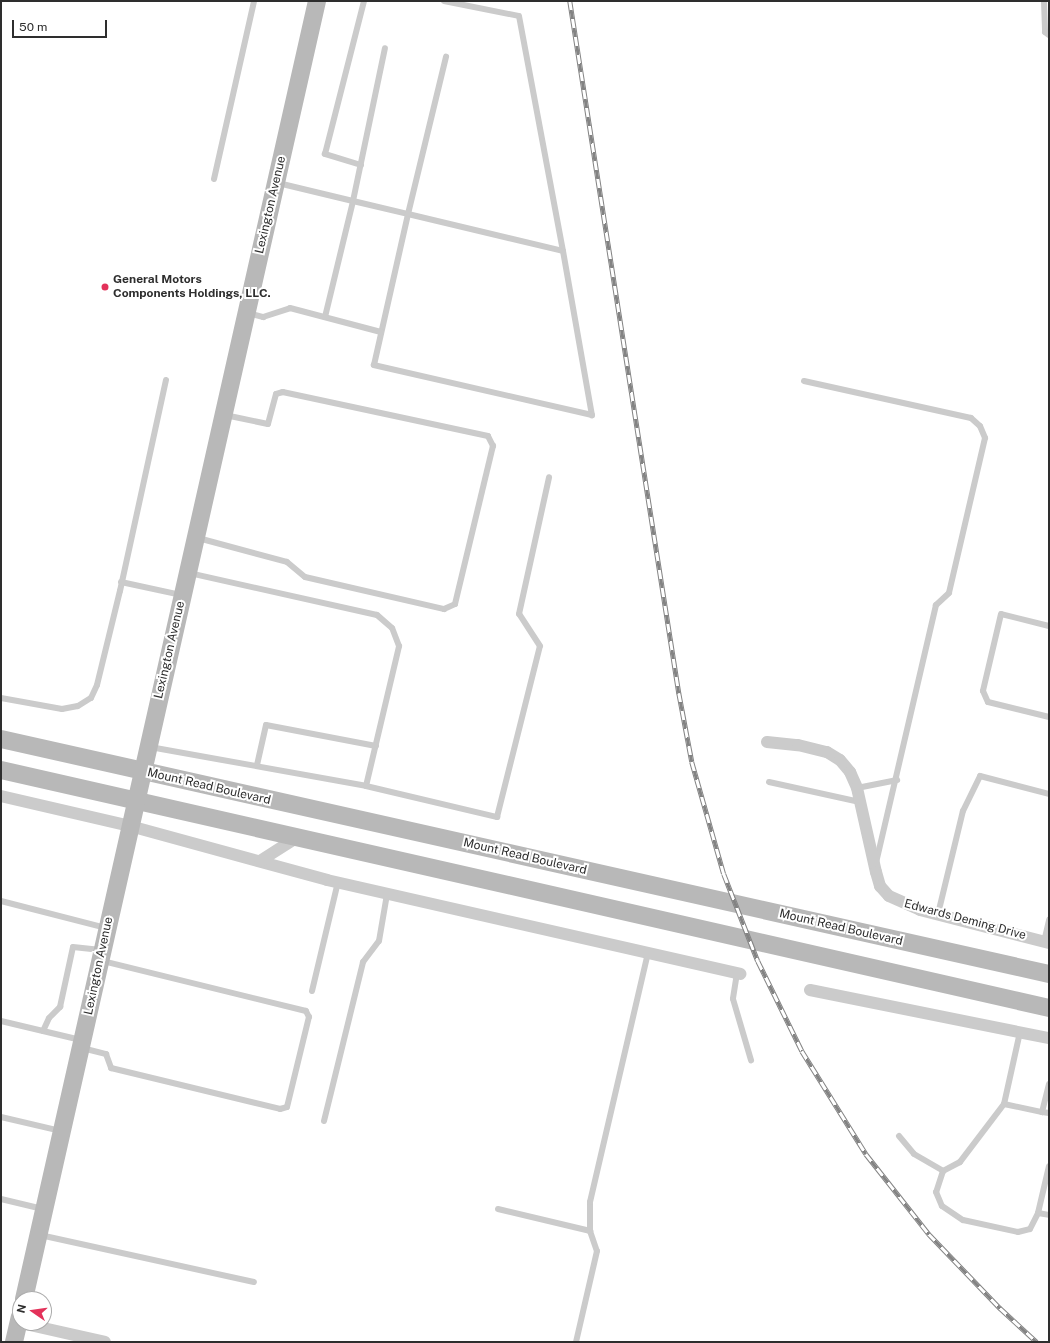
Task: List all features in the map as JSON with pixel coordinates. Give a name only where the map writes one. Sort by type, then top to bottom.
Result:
[{"type":"main road","name":"Lexington Avenue","points":[[26,1291],[317,1]]},
{"type":"main road","name":"Mount Read Boulevard","points":[[1,739],[142,772],[1049,974]]},
{"type":"main road","points":[[1,770],[136,802],[1049,1008]]},
{"type":"main road","points":[[14,1342],[17,1331]]},
{"type":"street","name":"Edwards Deming Drive","points":[[767,742],[798,744],[827,752],[840,760],[850,772],[857,788],[880,886],[889,896],[902,904],[1046,942]]},
{"type":"street","points":[[1,796],[130,826],[387,894],[738,974]]},
{"type":"street","points":[[260,861],[296,838]]},
{"type":"street","points":[[810,990],[1049,1038]]},
{"type":"street","points":[[52,1329],[105,1342]]},
{"type":"lane","points":[[214,179],[254,1]]},
{"type":"lane","points":[[361,165],[324,154],[364,1]]},
{"type":"lane","points":[[444,1],[519,16],[592,415],[374,365],[408,214],[446,57]]},
{"type":"lane","points":[[1044,1],[1045,32],[1049,34]]},
{"type":"lane","points":[[325,317],[353,201],[385,48]]},
{"type":"lane","points":[[276,182],[563,251]]},
{"type":"lane","points":[[247,312],[263,317],[290,308],[381,332]]},
{"type":"lane","points":[[1,698],[62,710],[78,706],[91,698],[97,685],[122,582],[166,380]]},
{"type":"lane","points":[[804,381],[971,418],[980,426],[985,438],[949,593],[936,605],[897,780],[875,867]]},
{"type":"lane","points":[[196,537],[287,562],[305,577],[444,609],[455,604],[492,446],[488,436],[283,392],[276,394],[268,424],[224,414]]},
{"type":"lane","points":[[148,747],[257,765],[366,786],[498,817],[540,646],[519,614],[549,477]]},
{"type":"lane","points":[[188,572],[378,615],[392,628],[399,646],[366,786]]},
{"type":"lane","points":[[122,582],[182,595]]},
{"type":"lane","points":[[1049,626],[1001,614],[983,691],[988,702],[1049,717]]},
{"type":"lane","points":[[257,765],[266,725],[376,746]]},
{"type":"lane","points":[[938,914],[963,811],[980,776],[1049,794]]},
{"type":"lane","points":[[857,788],[897,780]]},
{"type":"lane","points":[[769,782],[860,802]]},
{"type":"lane","points":[[312,991],[338,882]]},
{"type":"lane","points":[[324,1121],[363,962],[378,940],[387,894]]},
{"type":"lane","points":[[1,901],[107,929]]},
{"type":"lane","points":[[1046,942],[1049,920]]},
{"type":"lane","points":[[1,1021],[43,1031],[106,1054],[111,1068],[280,1109],[287,1107],[309,1017],[306,1011],[73,947],[60,1007],[49,1018],[43,1031]]},
{"type":"lane","points":[[576,1342],[596,1251],[590,1231],[590,1202],[648,953]]},
{"type":"lane","points":[[738,974],[733,999],[751,1060]]},
{"type":"lane","points":[[1020,1032],[1004,1104],[960,1162],[943,1171],[936,1192],[942,1206],[963,1220],[1018,1232],[1030,1229],[1038,1213],[1049,1166]]},
{"type":"lane","points":[[1042,1112],[1049,1084]]},
{"type":"lane","points":[[1004,1104],[1049,1113]]},
{"type":"lane","points":[[1,1117],[62,1131]]},
{"type":"lane","points":[[899,1136],[914,1154],[943,1171]]},
{"type":"lane","points":[[1,1199],[44,1210]]},
{"type":"lane","points":[[498,1209],[590,1231]]},
{"type":"lane","points":[[1038,1213],[1049,1215]]},
{"type":"lane","points":[[39,1235],[254,1282]]},
{"type":"railway","points":[[570,1],[679,693],[692,762],[724,874],[758,961],[802,1051],[866,1154],[929,1234],[1000,1308],[1037,1342]]},
{"type":"place","name":"General Motors Components Holdings, LLC.","points":[[105,287]]}]
